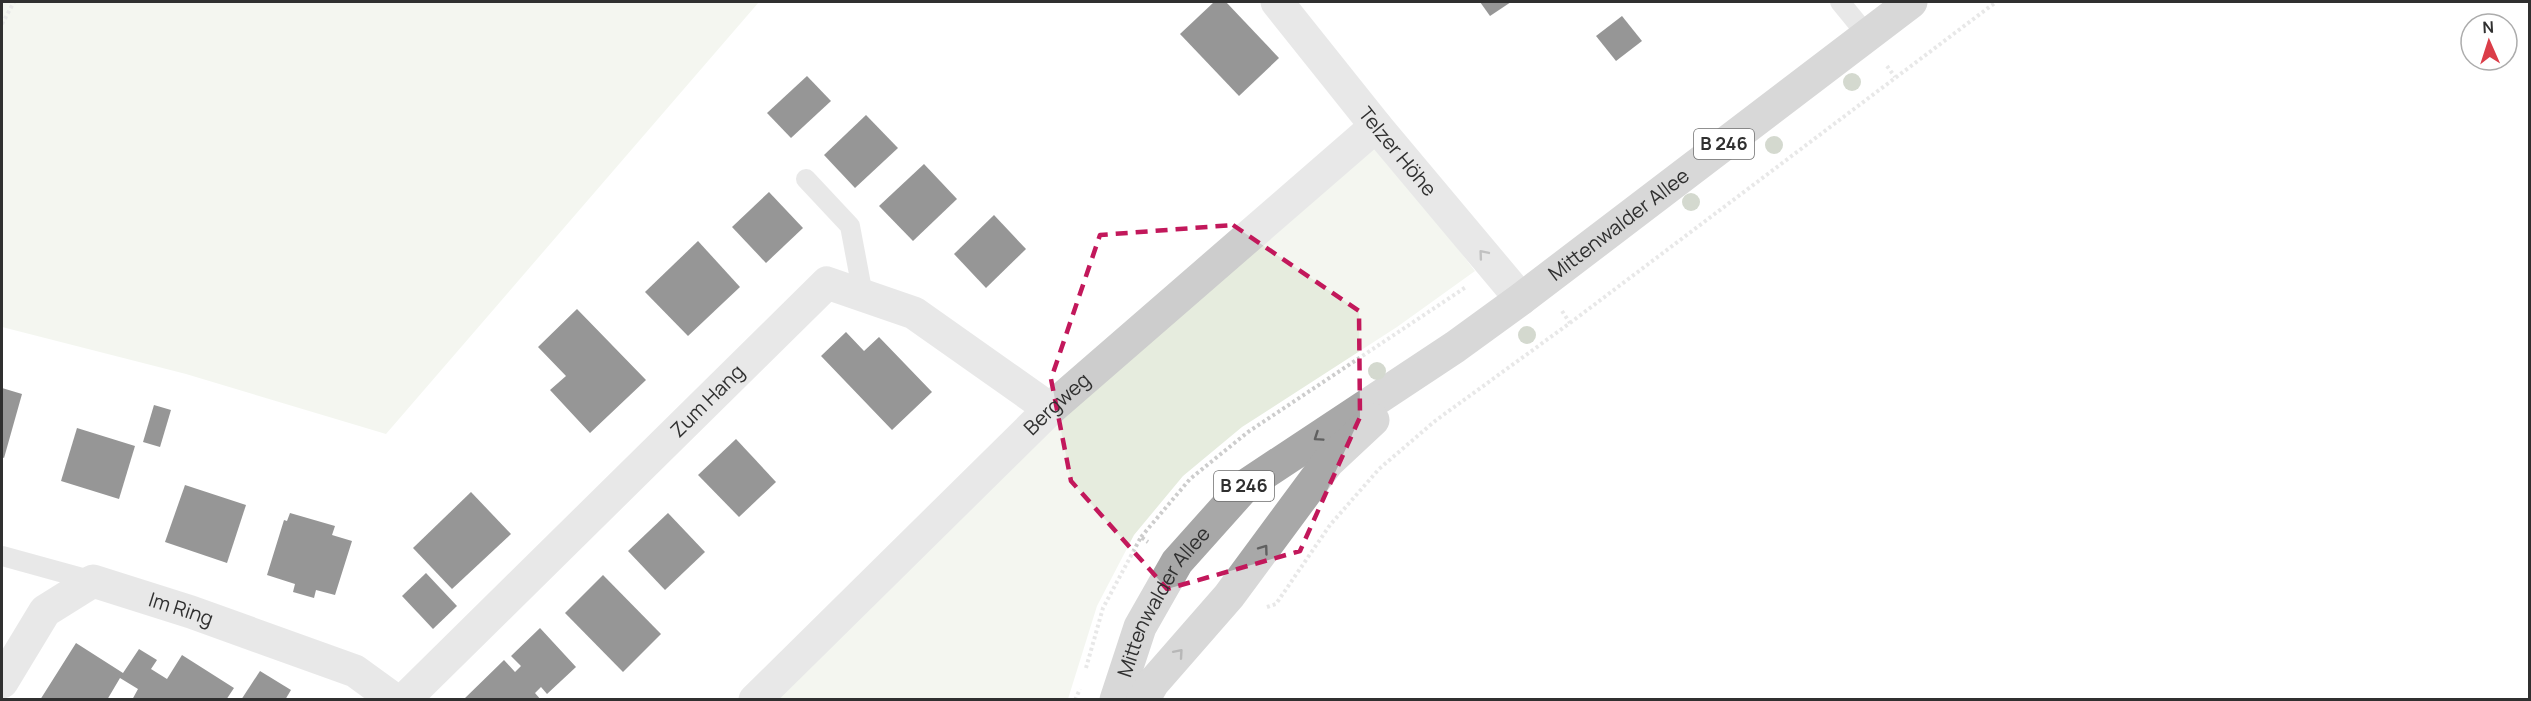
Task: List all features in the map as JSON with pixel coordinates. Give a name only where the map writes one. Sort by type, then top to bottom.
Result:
[{"type":"main road","name":"B 246","points":[[1867,35],[1911,2]]},
{"type":"main road","name":"Mittenwalder Allee","points":[[1116,699],[1140,627],[1177,562],[1245,486],[1455,347],[1867,35]]},
{"type":"main road","name":"Mittenwalder Allee","points":[[1143,699],[1153,683],[1229,596],[1328,462],[1455,347]]},
{"type":"street","name":"Telzer Höhe","points":[[1277,2],[1376,126],[1521,299]]},
{"type":"street","name":"Bergweg","points":[[755,699],[1050,409],[1376,126]]},
{"type":"street","name":"Zum Hang","points":[[404,699],[827,283],[914,313],[1050,409]]},
{"type":"street","points":[[7,663],[45,611],[93,581]]},
{"type":"street","name":"Im Ring","points":[[93,581],[191,612],[356,671],[394,699]]},
{"type":"lane","points":[[1840,2],[1867,35]]},
{"type":"lane","points":[[806,179],[850,226],[863,295]]},
{"type":"lane","points":[[2,556],[93,581]]},
{"type":"path","points":[[2,24],[14,2]]},
{"type":"path","points":[[1229,596],[1255,610],[1276,604],[1330,525],[1379,470],[1435,421],[1995,2]]},
{"type":"path","points":[[1085,669],[1103,608],[1141,537],[1190,479],[1248,432],[1401,332],[1473,282],[1492,265]]},
{"type":"path","points":[[1141,537],[1177,562]]},
{"type":"path","points":[[1075,699],[1082,679]]},
{"type":"highlighted area","points":[[1233,225],[1359,311],[1360,417],[1300,551],[1167,589],[1071,481],[1051,379],[1100,235]]},
{"type":"shaded area","points":[[2,2],[759,2],[386,434],[186,374],[2,327]]},
{"type":"shaded area","points":[[1377,143],[1475,271],[1397,327],[1242,427],[1183,476],[1134,535],[1097,606],[1068,699],[774,700],[1057,417]]},
{"type":"building","points":[[1214,2],[1226,2],[1279,58],[1239,96],[1180,34]]},
{"type":"building","points":[[1480,2],[1511,2],[1490,16]]},
{"type":"building","points":[[1622,16],[1642,41],[1616,61],[1596,36]]},
{"type":"building","points":[[807,76],[831,101],[791,138],[767,113]]},
{"type":"building","points":[[866,115],[898,148],[855,188],[824,155]]},
{"type":"building","points":[[924,164],[957,199],[913,241],[879,206]]},
{"type":"building","points":[[769,192],[803,228],[766,263],[732,227]]},
{"type":"building","points":[[994,215],[1026,249],[986,288],[954,254]]},
{"type":"building","points":[[698,241],[740,287],[688,336],[645,292]]},
{"type":"building","points":[[577,309],[646,380],[590,433],[550,390],[566,376],[538,347]]},
{"type":"building","points":[[846,332],[864,351],[879,337],[932,392],[892,430],[821,356]]},
{"type":"building","points":[[2,388],[22,394],[4,458],[2,457]]},
{"type":"building","points":[[154,405],[171,410],[160,447],[143,442]]},
{"type":"building","points":[[77,428],[135,446],[119,499],[61,481]]},
{"type":"building","points":[[736,439],[776,482],[739,517],[698,475]]},
{"type":"building","points":[[185,485],[246,505],[227,563],[165,542]]},
{"type":"building","points":[[471,492],[511,534],[452,589],[413,548]]},
{"type":"building","points":[[290,513],[335,526],[332,535],[352,541],[335,595],[316,590],[314,598],[293,592],[295,584],[267,575],[284,520],[287,521]]},
{"type":"building","points":[[668,513],[705,552],[665,590],[628,551]]},
{"type":"building","points":[[426,573],[457,606],[433,629],[402,596]]},
{"type":"building","points":[[603,575],[661,634],[623,672],[565,613]]},
{"type":"building","points":[[540,628],[576,667],[547,694],[541,687],[535,693],[541,700],[463,700],[504,660],[515,672],[521,666],[511,656]]},
{"type":"building","points":[[76,643],[123,673],[139,649],[157,660],[151,669],[167,679],[182,655],[234,688],[226,700],[132,700],[138,689],[120,678],[107,700],[40,700]]},
{"type":"building","points":[[260,671],[291,690],[285,700],[241,700]]}]
